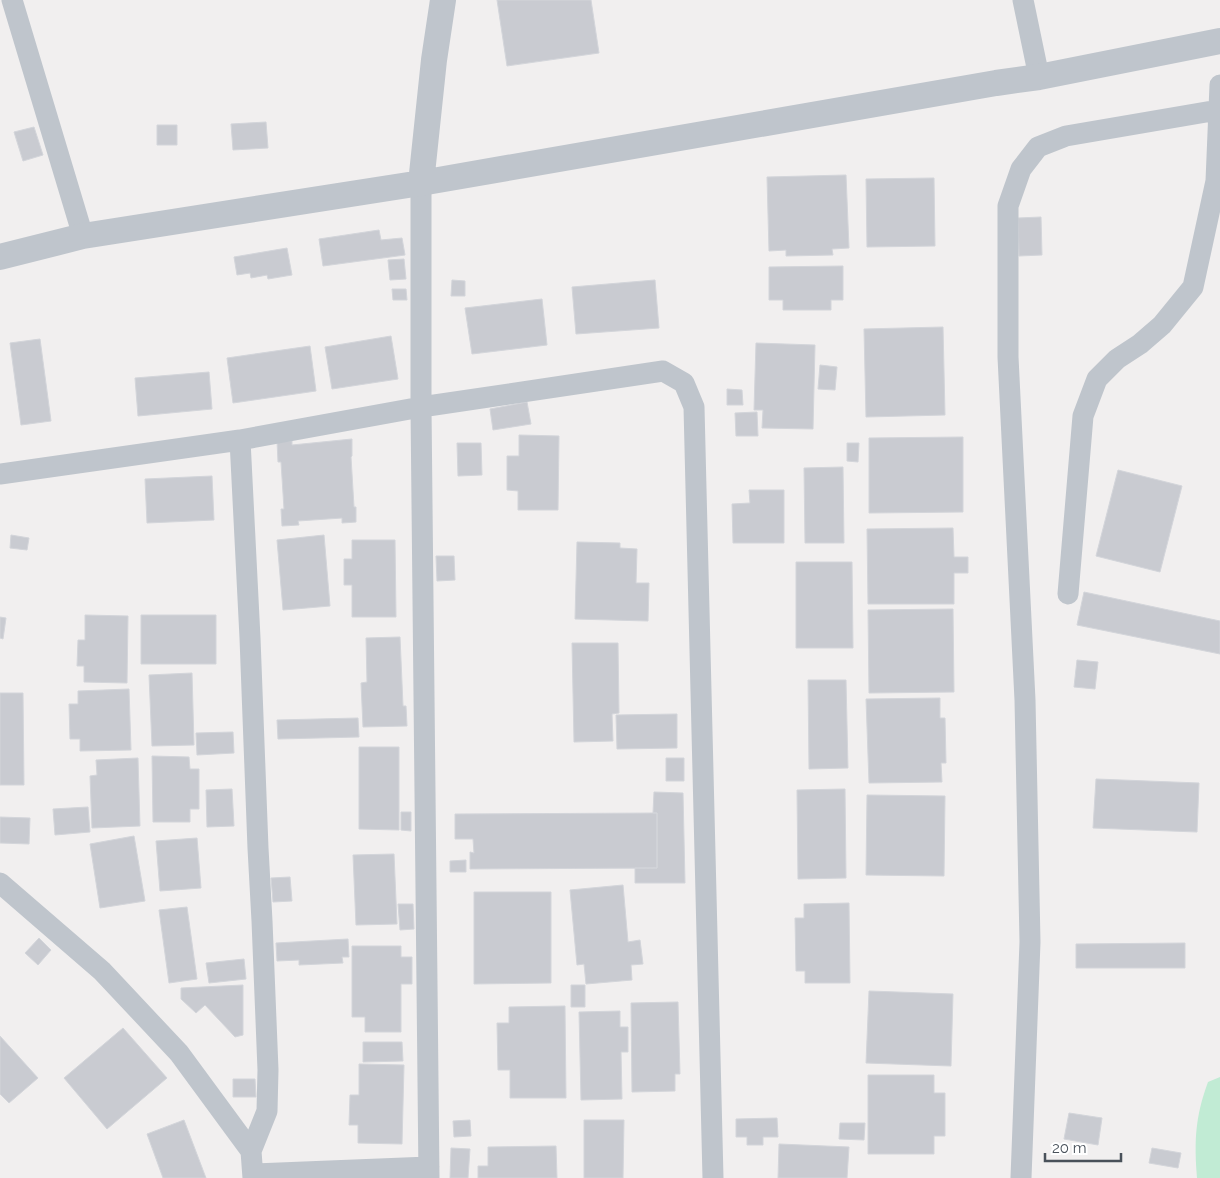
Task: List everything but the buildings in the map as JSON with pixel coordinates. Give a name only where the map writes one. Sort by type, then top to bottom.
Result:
[{"type":"street","points":[[12,0],[83,236]]},
{"type":"street","points":[[240,440],[268,1070],[267,1111],[251,1151],[253,1176],[429,1173],[421,407],[421,183],[434,60],[444,0]]},
{"type":"street","points":[[1023,0],[1039,77]]},
{"type":"street","points":[[0,257],[83,236],[421,183],[986,84],[1039,77],[1220,41]]},
{"type":"street","points":[[1068,594],[1083,416],[1097,378],[1117,359],[1140,344],[1162,325],[1193,286],[1216,181],[1220,85]]},
{"type":"street","points":[[1021,1178],[1030,932],[1025,690],[1008,357],[1008,206],[1021,169],[1038,147],[1066,136],[1218,110]]},
{"type":"street","points":[[0,474],[240,440],[421,407],[663,371],[684,383],[694,407],[713,1178]]},
{"type":"street","points":[[0,884],[102,970],[179,1053],[251,1151]]},
{"type":"green space","points":[[1220,1077],[1220,1178],[1197,1178],[1196,1130],[1200,1107],[1208,1082]]}]
